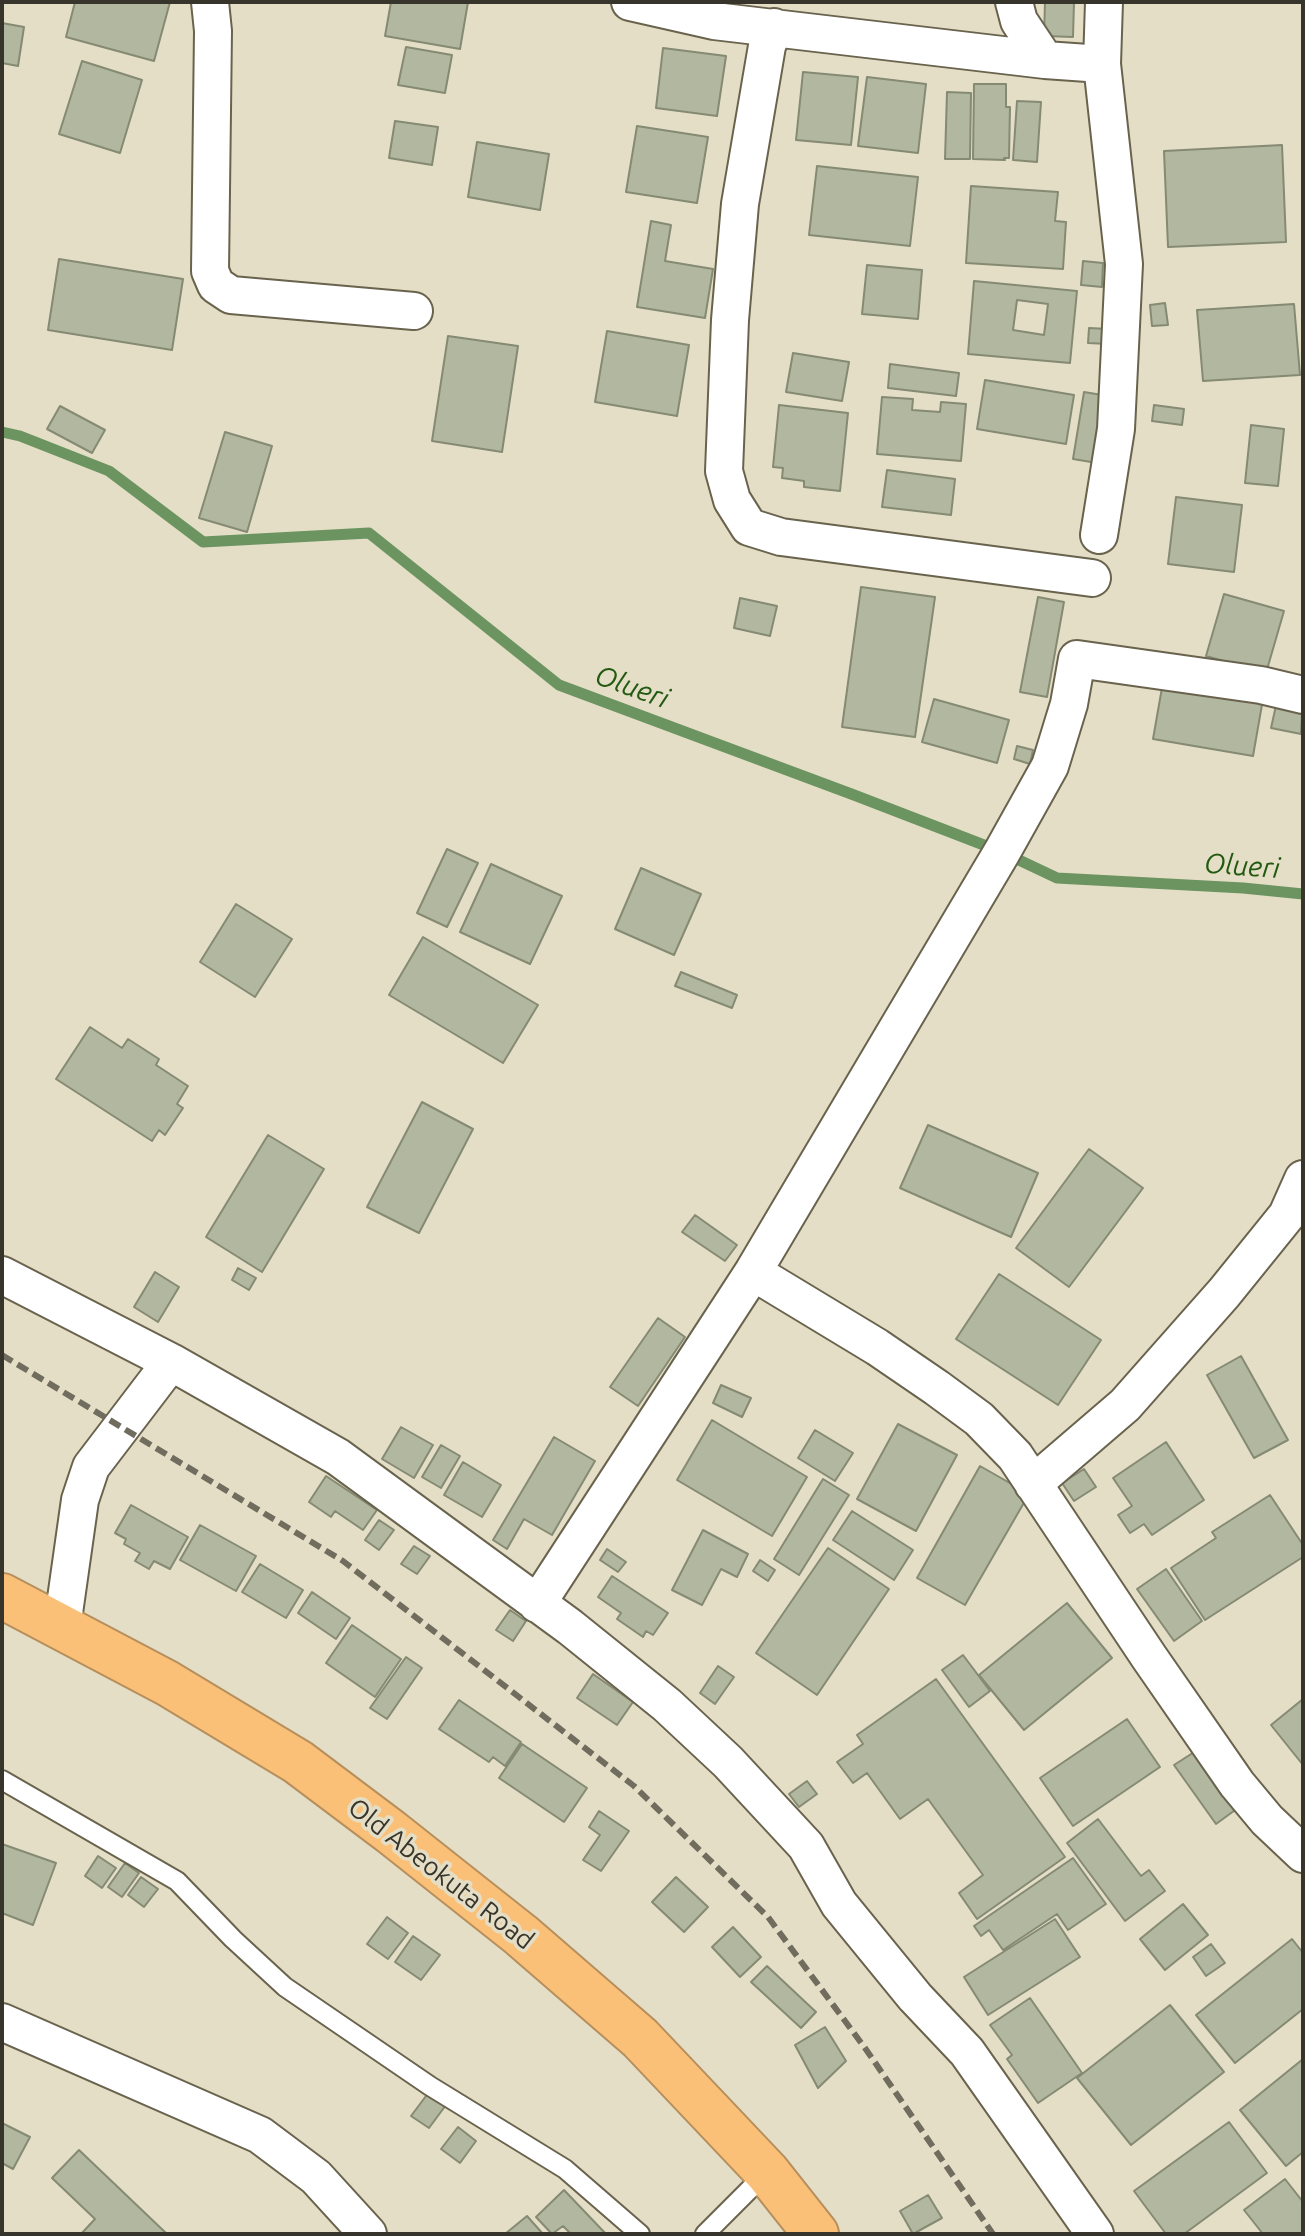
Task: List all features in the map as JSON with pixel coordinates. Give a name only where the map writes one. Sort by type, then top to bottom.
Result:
[{"type":"highway","name":"Old Abeokuta Road","points":[[2,1596],[167,1683],[298,1762],[391,1832],[521,1935],[640,2038],[767,2172],[816,2234]]},
{"type":"street","points":[[210,2],[213,31],[210,271],[216,285],[231,295],[414,311]]},
{"type":"street","points":[[630,2],[714,21],[1102,64]]},
{"type":"street","points":[[1014,2],[1019,21],[1045,60]]},
{"type":"street","points":[[1099,535],[1116,429],[1124,264],[1102,64],[1104,2]]},
{"type":"street","points":[[774,27],[767,46],[740,204],[730,320],[724,471],[732,500],[749,527],[781,537],[1092,578]]},
{"type":"street","points":[[537,1604],[753,1272],[1002,852],[1050,766],[1069,704],[1077,659],[1261,685],[1303,695]]},
{"type":"street","points":[[1033,1484],[1125,1405],[1224,1293],[1295,1225],[1303,1179]]},
{"type":"street","points":[[753,1272],[877,1347],[979,1419],[1015,1456],[1237,1784],[1267,1820],[1303,1854]]},
{"type":"street","points":[[2,1275],[171,1362],[338,1457],[570,1627],[667,1705],[728,1762],[806,1846],[839,1904],[915,1997],[967,2052],[1095,2234]]},
{"type":"street","points":[[62,1627],[80,1500],[91,1467],[171,1362]]},
{"type":"street","points":[[2,2022],[260,2135],[316,2177],[351,2228]]},
{"type":"lane","points":[[2,1780],[177,1881],[285,1987],[430,2086],[565,2169],[640,2234]]},
{"type":"lane","points":[[705,2234],[767,2172]]},
{"type":"building","points":[[75,2],[170,2],[154,61],[66,37]]},
{"type":"building","points":[[391,2],[468,2],[460,49],[385,36]]},
{"type":"building","points":[[1045,2],[1074,2],[1073,37],[1044,36]]},
{"type":"building","points":[[2,23],[24,27],[18,66],[2,63]]},
{"type":"building","points":[[406,47],[452,55],[445,93],[398,85]]},
{"type":"building","points":[[663,48],[726,56],[717,116],[656,108]]},
{"type":"building","points":[[82,61],[142,80],[120,153],[59,134]]},
{"type":"building","points":[[803,72],[858,77],[851,145],[796,140]]},
{"type":"building","points":[[867,77],[926,84],[918,153],[858,146]]},
{"type":"building","points":[[974,84],[1006,84],[1006,107],[1010,107],[1009,158],[1005,160],[973,159]]},
{"type":"building","points":[[947,92],[971,93],[970,159],[945,159]]},
{"type":"building","points":[[1017,101],[1041,102],[1037,162],[1013,160]]},
{"type":"building","points":[[395,121],[438,127],[432,165],[389,158]]},
{"type":"building","points":[[637,126],[708,137],[697,203],[626,192]]},
{"type":"building","points":[[477,142],[549,154],[540,210],[468,197]]},
{"type":"building","points":[[1282,145],[1286,242],[1168,247],[1164,151]]},
{"type":"building","points":[[817,166],[918,177],[910,246],[809,235]]},
{"type":"building","points":[[971,186],[1058,192],[1055,221],[1066,222],[1063,269],[966,263]]},
{"type":"building","points":[[651,221],[671,225],[665,261],[713,269],[705,318],[637,307]]},
{"type":"building","points":[[59,259],[183,279],[172,350],[48,330]]},
{"type":"building","points":[[1083,261],[1103,263],[1102,287],[1081,285]]},
{"type":"building","points":[[867,265],[922,270],[918,319],[862,314]]},
{"type":"building","points":[[974,281],[1077,291],[1070,363],[968,354]],"holes":[[[1017,300],[1048,304],[1044,335],[1013,330]]]},
{"type":"building","points":[[1165,303],[1168,325],[1152,326],[1150,305]]},
{"type":"building","points":[[1294,304],[1300,375],[1203,381],[1197,310]]},
{"type":"building","points":[[1089,328],[1109,329],[1108,344],[1088,343]]},
{"type":"building","points":[[607,331],[689,345],[677,416],[595,402]]},
{"type":"building","points":[[448,336],[518,346],[502,452],[432,441]]},
{"type":"building","points":[[793,353],[849,362],[842,401],[786,392]]},
{"type":"building","points":[[890,364],[959,373],[956,396],[888,388]]},
{"type":"building","points":[[985,380],[1074,395],[1066,444],[977,429]]},
{"type":"building","points":[[1084,392],[1108,396],[1097,463],[1073,459]]},
{"type":"building","points":[[882,397],[913,399],[912,410],[940,412],[941,402],[966,404],[961,461],[877,454]]},
{"type":"building","points":[[779,405],[848,413],[840,491],[804,487],[804,481],[782,478],[783,468],[773,467]]},
{"type":"building","points":[[1154,405],[1184,409],[1182,425],[1152,421]]},
{"type":"building","points":[[60,406],[105,430],[92,453],[47,429]]},
{"type":"building","points":[[1251,425],[1284,429],[1278,486],[1245,483]]},
{"type":"building","points":[[225,432],[272,446],[247,532],[199,518]]},
{"type":"building","points":[[887,470],[955,479],[951,515],[882,507]]},
{"type":"building","points":[[1176,497],[1242,505],[1234,572],[1168,564]]},
{"type":"building","points":[[861,587],[935,597],[915,737],[842,727]]},
{"type":"building","points":[[1224,594],[1284,611],[1266,673],[1206,656]]},
{"type":"building","points":[[1038,597],[1064,602],[1047,697],[1020,692]]},
{"type":"building","points":[[740,598],[777,606],[770,636],[734,628]]},
{"type":"building","points":[[1163,682],[1263,699],[1253,756],[1153,739]]},
{"type":"building","points":[[1279,692],[1303,697],[1301,734],[1271,728]]},
{"type":"building","points":[[934,699],[1009,720],[997,763],[922,742]]},
{"type":"building","points":[[1017,746],[1033,750],[1030,764],[1014,759]]},
{"type":"building","points":[[447,849],[478,863],[447,927],[417,913]]},
{"type":"building","points":[[491,864],[562,896],[530,964],[460,932]]},
{"type":"building","points":[[641,868],[701,894],[674,955],[615,929]]},
{"type":"building","points":[[236,904],[292,939],[255,997],[200,962]]},
{"type":"building","points":[[423,937],[538,1005],[503,1063],[389,995]]},
{"type":"building","points":[[681,972],[737,995],[732,1008],[675,986]]},
{"type":"building","points":[[90,1027],[122,1048],[128,1039],[159,1059],[156,1065],[188,1086],[177,1104],[183,1108],[165,1135],[159,1130],[152,1141],[56,1079]]},
{"type":"building","points":[[422,1102],[473,1129],[419,1233],[367,1207]]},
{"type":"building","points":[[928,1125],[1038,1173],[1011,1237],[900,1188]]},
{"type":"building","points":[[268,1135],[324,1169],[262,1272],[206,1237]]},
{"type":"building","points":[[1089,1149],[1143,1188],[1069,1287],[1016,1248]]},
{"type":"building","points":[[695,1215],[737,1245],[725,1261],[682,1232]]},
{"type":"building","points":[[238,1268],[256,1278],[249,1290],[232,1280]]},
{"type":"building","points":[[155,1272],[179,1287],[158,1322],[134,1307]]},
{"type":"building","points":[[999,1274],[1101,1340],[1058,1405],[956,1339]]},
{"type":"building","points":[[658,1318],[685,1337],[638,1406],[610,1387]]},
{"type":"building","points":[[1241,1356],[1288,1440],[1254,1458],[1207,1375]]},
{"type":"building","points":[[721,1385],[751,1398],[742,1417],[713,1403]]},
{"type":"building","points":[[712,1420],[807,1477],[772,1536],[677,1480]]},
{"type":"building","points":[[898,1424],[957,1455],[916,1531],[857,1499]]},
{"type":"building","points":[[401,1427],[433,1445],[414,1478],[382,1459]]},
{"type":"building","points":[[815,1430],[853,1453],[835,1481],[798,1458]]},
{"type":"building","points":[[554,1437],[595,1461],[552,1535],[524,1519],[507,1549],[493,1540]]},
{"type":"building","points":[[1166,1442],[1204,1500],[1152,1535],[1144,1524],[1130,1533],[1118,1515],[1132,1506],[1113,1478]]},
{"type":"building","points":[[441,1445],[460,1456],[441,1488],[422,1477]]},
{"type":"building","points":[[463,1462],[501,1485],[482,1517],[444,1495]]},
{"type":"building","points":[[980,1466],[1029,1494],[965,1605],[917,1578]]},
{"type":"building","points":[[1084,1469],[1096,1487],[1074,1501],[1062,1483]]},
{"type":"building","points":[[326,1476],[377,1510],[363,1530],[335,1511],[331,1517],[309,1502]]},
{"type":"building","points":[[823,1479],[849,1495],[799,1575],[774,1559]]},
{"type":"building","points":[[1270,1495],[1303,1545],[1303,1557],[1205,1620],[1171,1568],[1216,1538],[1212,1532]]},
{"type":"building","points":[[131,1505],[188,1537],[170,1569],[154,1561],[149,1569],[135,1561],[140,1553],[124,1544],[126,1539],[115,1533]]},
{"type":"building","points":[[852,1511],[913,1550],[894,1580],[833,1540]]},
{"type":"building","points":[[379,1520],[394,1530],[379,1550],[365,1540]]},
{"type":"building","points":[[200,1525],[256,1556],[236,1591],[180,1560]]},
{"type":"building","points":[[703,1530],[748,1554],[737,1577],[721,1569],[702,1605],[672,1590]]},
{"type":"building","points":[[414,1546],[430,1556],[417,1574],[401,1564]]},
{"type":"building","points":[[828,1548],[889,1589],[817,1695],[756,1653]]},
{"type":"building","points":[[607,1549],[626,1562],[618,1572],[600,1560]]},
{"type":"building","points":[[760,1560],[775,1570],[768,1581],[753,1571]]},
{"type":"building","points":[[260,1564],[303,1590],[286,1618],[242,1592]]},
{"type":"building","points":[[1166,1569],[1202,1621],[1174,1641],[1137,1589]]},
{"type":"building","points":[[612,1576],[668,1613],[653,1635],[646,1631],[643,1637],[617,1619],[621,1613],[598,1597]]},
{"type":"building","points":[[312,1592],[350,1618],[336,1639],[298,1613]]},
{"type":"building","points":[[1067,1603],[1112,1658],[1024,1730],[979,1675]]},
{"type":"building","points":[[510,1610],[526,1621],[513,1641],[496,1630]]},
{"type":"building","points":[[352,1625],[401,1659],[375,1697],[326,1663]]},
{"type":"building","points":[[963,1655],[990,1691],[969,1707],[942,1670]]},
{"type":"building","points":[[406,1657],[422,1668],[387,1719],[370,1708]]},
{"type":"building","points":[[718,1666],[734,1677],[715,1704],[700,1693]]},
{"type":"building","points":[[593,1674],[633,1702],[617,1725],[577,1698]]},
{"type":"building","points":[[936,1679],[1065,1857],[977,1919],[959,1893],[983,1875],[928,1799],[900,1819],[867,1773],[853,1783],[837,1762],[863,1744],[857,1735]]},
{"type":"building","points":[[1303,1699],[1303,1765],[1271,1725]]},
{"type":"building","points":[[459,1700],[521,1742],[505,1766],[493,1757],[489,1762],[439,1729]]},
{"type":"building","points":[[1127,1719],[1160,1767],[1073,1826],[1040,1778]]},
{"type":"building","points":[[522,1744],[587,1788],[564,1822],[499,1778]]},
{"type":"building","points":[[1202,1747],[1242,1805],[1216,1824],[1174,1765]]},
{"type":"building","points":[[807,1781],[817,1794],[799,1807],[789,1794]]},
{"type":"building","points":[[599,1811],[629,1831],[601,1871],[583,1860],[600,1835],[589,1827]]},
{"type":"building","points":[[1098,1819],[1141,1876],[1149,1870],[1165,1891],[1125,1921],[1067,1843]]},
{"type":"building","points":[[2,1844],[56,1863],[33,1925],[2,1913]]},
{"type":"building","points":[[98,1856],[116,1868],[102,1888],[85,1876]]},
{"type":"building","points":[[1073,1858],[1106,1904],[1068,1930],[1057,1914],[1003,1950],[989,1930],[981,1936],[974,1926]]},
{"type":"building","points":[[125,1863],[139,1873],[122,1897],[108,1887]]},
{"type":"building","points":[[141,1877],[158,1889],[144,1907],[128,1895]]},
{"type":"building","points":[[676,1877],[708,1907],[684,1932],[652,1902]]},
{"type":"building","points":[[1183,1904],[1208,1935],[1165,1970],[1140,1939]]},
{"type":"building","points":[[387,1917],[408,1933],[388,1959],[367,1944]]},
{"type":"building","points":[[1055,1919],[1080,1957],[988,2015],[964,1977]]},
{"type":"building","points":[[733,1927],[761,1957],[740,1977],[712,1947]]},
{"type":"building","points":[[413,1936],[440,1955],[421,1980],[395,1962]]},
{"type":"building","points":[[1292,1939],[1303,1953],[1303,2009],[1235,2063],[1196,2015]]},
{"type":"building","points":[[1211,1944],[1225,1963],[1206,1976],[1193,1957]]},
{"type":"building","points":[[767,1966],[816,2012],[801,2028],[751,1982]]},
{"type":"building","points":[[1030,1998],[1082,2073],[1038,2103],[1007,2059],[1012,2055],[990,2025]]},
{"type":"building","points":[[1170,2005],[1224,2072],[1131,2145],[1077,2078]]},
{"type":"building","points":[[825,2027],[846,2061],[818,2088],[795,2045]]},
{"type":"building","points":[[1303,2059],[1303,2152],[1286,2166],[1240,2110]]},
{"type":"building","points":[[429,2092],[446,2105],[429,2128],[411,2116]]},
{"type":"building","points":[[1229,2122],[1267,2173],[1184,2234],[1166,2234],[1134,2191]]},
{"type":"building","points":[[2,2123],[30,2137],[13,2169],[2,2163]]},
{"type":"building","points":[[458,2127],[476,2141],[460,2163],[441,2149]]},
{"type":"building","points":[[79,2150],[167,2234],[81,2234],[95,2219],[52,2178]]},
{"type":"building","points":[[1285,2179],[1303,2202],[1303,2234],[1263,2234],[1244,2210]]},
{"type":"building","points":[[564,2190],[606,2234],[571,2234],[563,2226],[552,2234],[536,2217]]},
{"type":"building","points":[[928,2195],[942,2218],[913,2234],[900,2211]]},
{"type":"building","points":[[527,2216],[543,2234],[505,2234]]},
{"type":"waterway","name":"Olueri","points":[[2,432],[20,436],[109,471],[203,542],[369,533],[559,685],[1002,852],[1057,878],[1303,894]]},
{"type":"railway","points":[[2,1355],[343,1561],[634,1786],[768,1917],[865,2048],[993,2234]]}]
